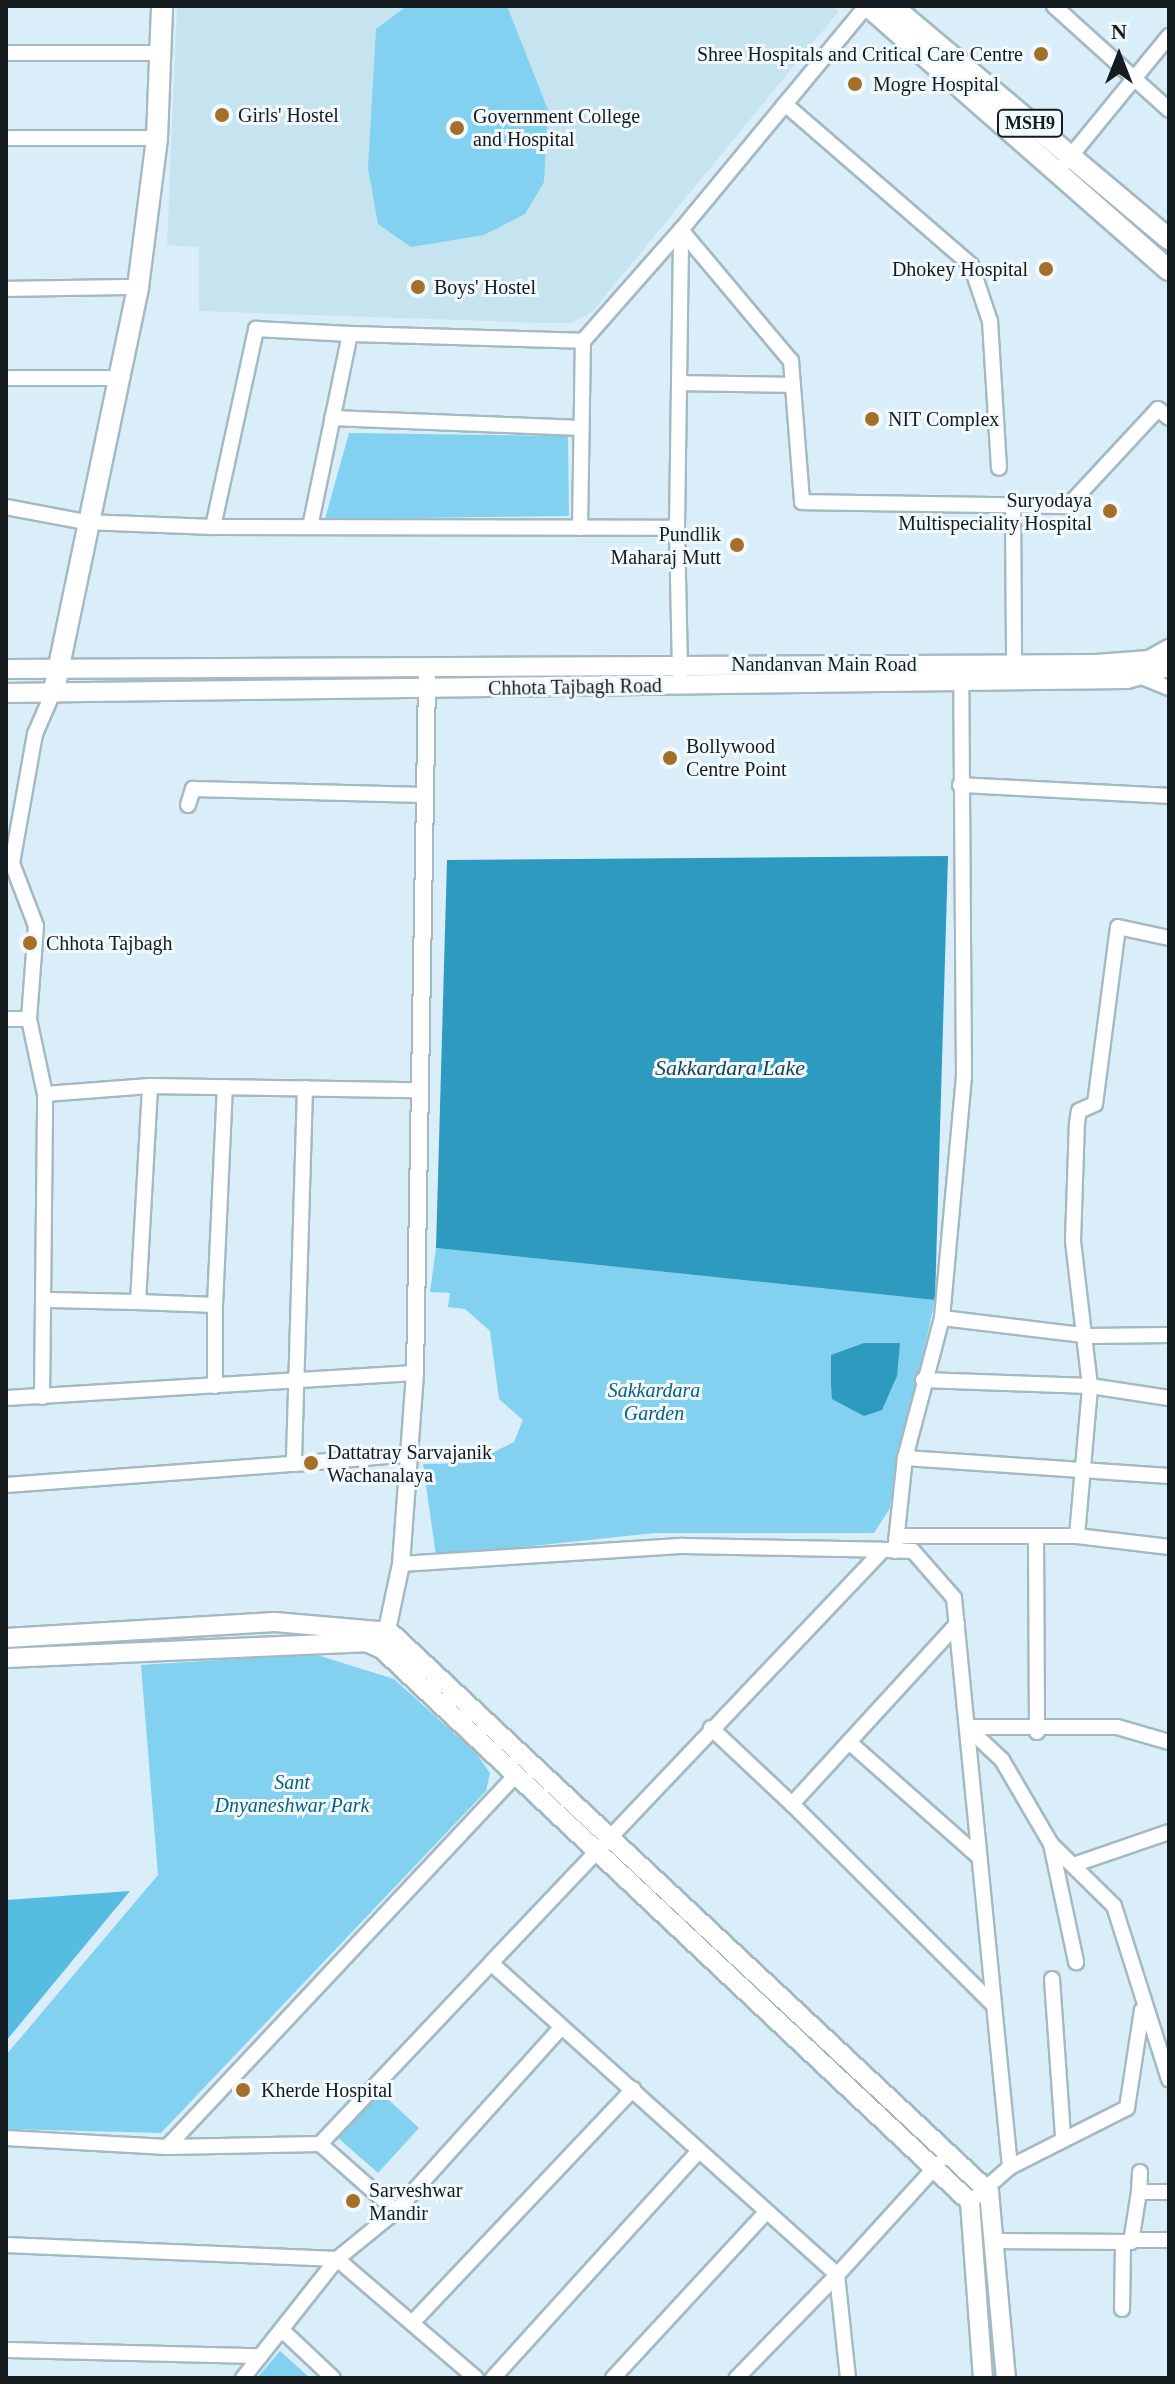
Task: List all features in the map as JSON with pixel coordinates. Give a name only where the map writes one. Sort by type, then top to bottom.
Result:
[{"type":"main road","points":[[54,690],[85,522],[138,287],[157,138],[162,6]]},
{"type":"main road","points":[[867,6],[1169,270]]},
{"type":"main road","name":"MSH9","points":[[892,6],[1169,239]]},
{"type":"main road","name":"Nandanvan Main Road","points":[[427,666],[680,663],[961,672],[1014,663],[1138,661],[1169,649]]},
{"type":"main road","points":[[6,669],[427,666]]},
{"type":"main road","points":[[1144,678],[1169,667]]},
{"type":"main road","name":"Chhota Tajbagh Road","points":[[6,693],[54,690],[427,690],[679,685],[961,672],[1144,678]]},
{"type":"main road","points":[[6,1638],[275,1622],[386,1640],[471,1708],[611,1836],[989,2192],[1006,2378]]},
{"type":"main road","points":[[105,1633],[106,1653]]},
{"type":"main road","points":[[6,1658],[386,1640]]},
{"type":"main road","points":[[386,1640],[458,1722],[514,1777],[597,1851],[931,2170],[970,2202],[983,2378]]},
{"type":"main road","points":[[458,1722],[471,1708]]},
{"type":"street","points":[[580,528],[583,341],[681,230],[867,6]]},
{"type":"street","points":[[1054,6],[1169,110]]},
{"type":"street","points":[[1056,173],[1169,36]]},
{"type":"street","points":[[6,53],[161,53]]},
{"type":"street","points":[[785,104],[971,265],[990,321],[999,468]]},
{"type":"street","points":[[6,138],[157,138]]},
{"type":"street","points":[[679,685],[677,528],[681,230]]},
{"type":"street","points":[[681,230],[791,361],[802,502],[1068,506],[1158,409],[1169,418]]},
{"type":"street","points":[[6,289],[138,287]]},
{"type":"street","points":[[213,527],[256,329],[583,341]]},
{"type":"street","points":[[310,527],[350,334]]},
{"type":"street","points":[[6,378],[119,378]]},
{"type":"street","points":[[681,383],[793,385]]},
{"type":"street","points":[[332,418],[581,428]]},
{"type":"street","points":[[1013,505],[1014,663]]},
{"type":"street","points":[[6,507],[85,522],[213,527],[677,528]]},
{"type":"street","points":[[386,1640],[401,1564],[415,1373],[416,1090],[427,666]]},
{"type":"street","points":[[320,2144],[711,1728],[892,1546],[905,1458],[923,1380],[942,1318],[964,1076],[961,672]]},
{"type":"street","points":[[1144,678],[1169,688]]},
{"type":"street","points":[[42,1397],[47,1300],[45,1094],[29,1019],[36,926],[9,869],[35,734],[54,690]]},
{"type":"street","points":[[960,785],[1169,796]]},
{"type":"street","points":[[188,805],[193,789],[424,795]]},
{"type":"street","points":[[1077,1536],[1090,1386],[1090,1336],[1073,1241],[1077,1123],[1079,1111],[1095,1104],[1118,927],[1169,938]]},
{"type":"street","points":[[6,1019],[29,1019]]},
{"type":"street","points":[[45,1094],[150,1086],[416,1090]]},
{"type":"street","points":[[138,1302],[150,1086]]},
{"type":"street","points":[[215,1386],[215,1305],[225,1087]]},
{"type":"street","points":[[294,1464],[305,1088]]},
{"type":"street","points":[[47,1300],[215,1305]]},
{"type":"street","points":[[942,1318],[1090,1336],[1169,1335]]},
{"type":"street","points":[[6,1398],[415,1373]]},
{"type":"street","points":[[923,1380],[1090,1386],[1169,1398]]},
{"type":"street","points":[[6,1485],[411,1454]]},
{"type":"street","points":[[905,1458],[1082,1466],[1169,1476]]},
{"type":"street","points":[[401,1564],[683,1546],[892,1546],[1036,1536],[1077,1536],[1169,1547]]},
{"type":"street","points":[[1036,1536],[1037,1732]]},
{"type":"street","points":[[892,1546],[913,1551],[954,1598],[1010,2167]]},
{"type":"street","points":[[792,1804],[957,1624]]},
{"type":"street","points":[[967,1727],[1037,1732],[1117,1727],[1169,1742]]},
{"type":"street","points":[[967,1727],[1002,1760],[1051,1844],[1076,1962]]},
{"type":"street","points":[[711,1728],[994,2005]]},
{"type":"street","points":[[849,1742],[979,1857]]},
{"type":"street","points":[[167,2147],[514,1777]]},
{"type":"street","points":[[1076,1864],[1169,1832]]},
{"type":"street","points":[[1051,1844],[1076,1864],[1114,1906],[1142,2009],[1169,2079]]},
{"type":"street","points":[[491,1963],[560,2029],[633,2089],[697,2153],[837,2275],[848,2378]]},
{"type":"street","points":[[1052,1979],[1063,2137]]},
{"type":"street","points":[[970,2202],[989,2192],[1010,2167],[1132,2100],[1142,2009]]},
{"type":"street","points":[[243,2378],[337,2259],[396,2211],[560,2029]]},
{"type":"street","points":[[412,2323],[633,2089]]},
{"type":"street","points":[[6,2138],[167,2147],[320,2144],[396,2211]]},
{"type":"street","points":[[493,2378],[697,2153]]},
{"type":"street","points":[[737,2378],[837,2275],[931,2170],[951,2153]]},
{"type":"street","points":[[1122,2309],[1140,2172]]},
{"type":"street","points":[[1139,2192],[1169,2192]]},
{"type":"street","points":[[613,2378],[766,2212]]},
{"type":"street","points":[[995,2241],[1169,2240]]},
{"type":"street","points":[[6,2245],[337,2259],[476,2378]]},
{"type":"street","points":[[282,2330],[333,2378]]},
{"type":"street","points":[[6,2350],[260,2356]]},
{"type":"shaded area","name":"Government College and Hospital","points":[[177,6],[833,6],[839,11],[592,312],[571,323],[543,323],[199,311],[199,247],[167,245]]},
{"type":"shaded area","points":[[130,1891],[6,2041],[6,1900]]},
{"type":"green space","points":[[407,6],[507,6],[548,110],[544,182],[525,214],[484,235],[411,247],[378,224],[368,168],[376,29]]},
{"type":"green space","points":[[349,433],[568,436],[569,516],[325,519]]},
{"type":"green space","name":"Sakkardara Garden","points":[[436,1248],[935,1300],[889,1510],[874,1533],[655,1533],[436,1556],[423,1464],[472,1463],[514,1442],[523,1420],[499,1399],[490,1331],[465,1309],[448,1307],[450,1293],[430,1292]]},
{"type":"green space","name":"Sant Dnyaneshwar Park","points":[[314,1654],[394,1679],[476,1753],[490,1773],[486,1791],[161,2133],[6,2129],[6,2055],[158,1875],[141,1665]]},
{"type":"green space","points":[[379,2091],[419,2128],[378,2173],[337,2137]]},
{"type":"green space","points":[[280,2351],[310,2378],[257,2378]]},
{"type":"water","name":"Sakkardara Lake","points":[[948,856],[935,1300],[436,1248],[447,860]]},
{"type":"water","points":[[864,1343],[900,1343],[897,1376],[882,1410],[864,1416],[832,1399],[831,1355]]},
{"type":"place","name":"Shree Hospitals and Critical Care Centre","points":[[1041,54]]},
{"type":"place","name":"Mogre Hospital","points":[[855,84]]},
{"type":"place","name":"Girls' Hostel","points":[[222,115]]},
{"type":"place","name":"Government College and Hospital","points":[[457,128]]},
{"type":"place","name":"Dhokey Hospital","points":[[1046,269]]},
{"type":"place","name":"Boys' Hostel","points":[[418,287]]},
{"type":"place","name":"NIT Complex","points":[[872,419]]},
{"type":"place","name":"Suryodaya Multispeciality Hospital","points":[[1110,511]]},
{"type":"place","name":"Pundlik Maharaj Mutt","points":[[737,545]]},
{"type":"place","name":"Bollywood Centre Point","points":[[670,758]]},
{"type":"place","name":"Chhota Tajbagh","points":[[30,943]]},
{"type":"place","name":"Dattatray Sarvajanik Wachanalaya","points":[[311,1463]]},
{"type":"place","name":"Kherde Hospital","points":[[243,2090]]},
{"type":"place","name":"Sarveshwar Mandir","points":[[353,2201]]}]
